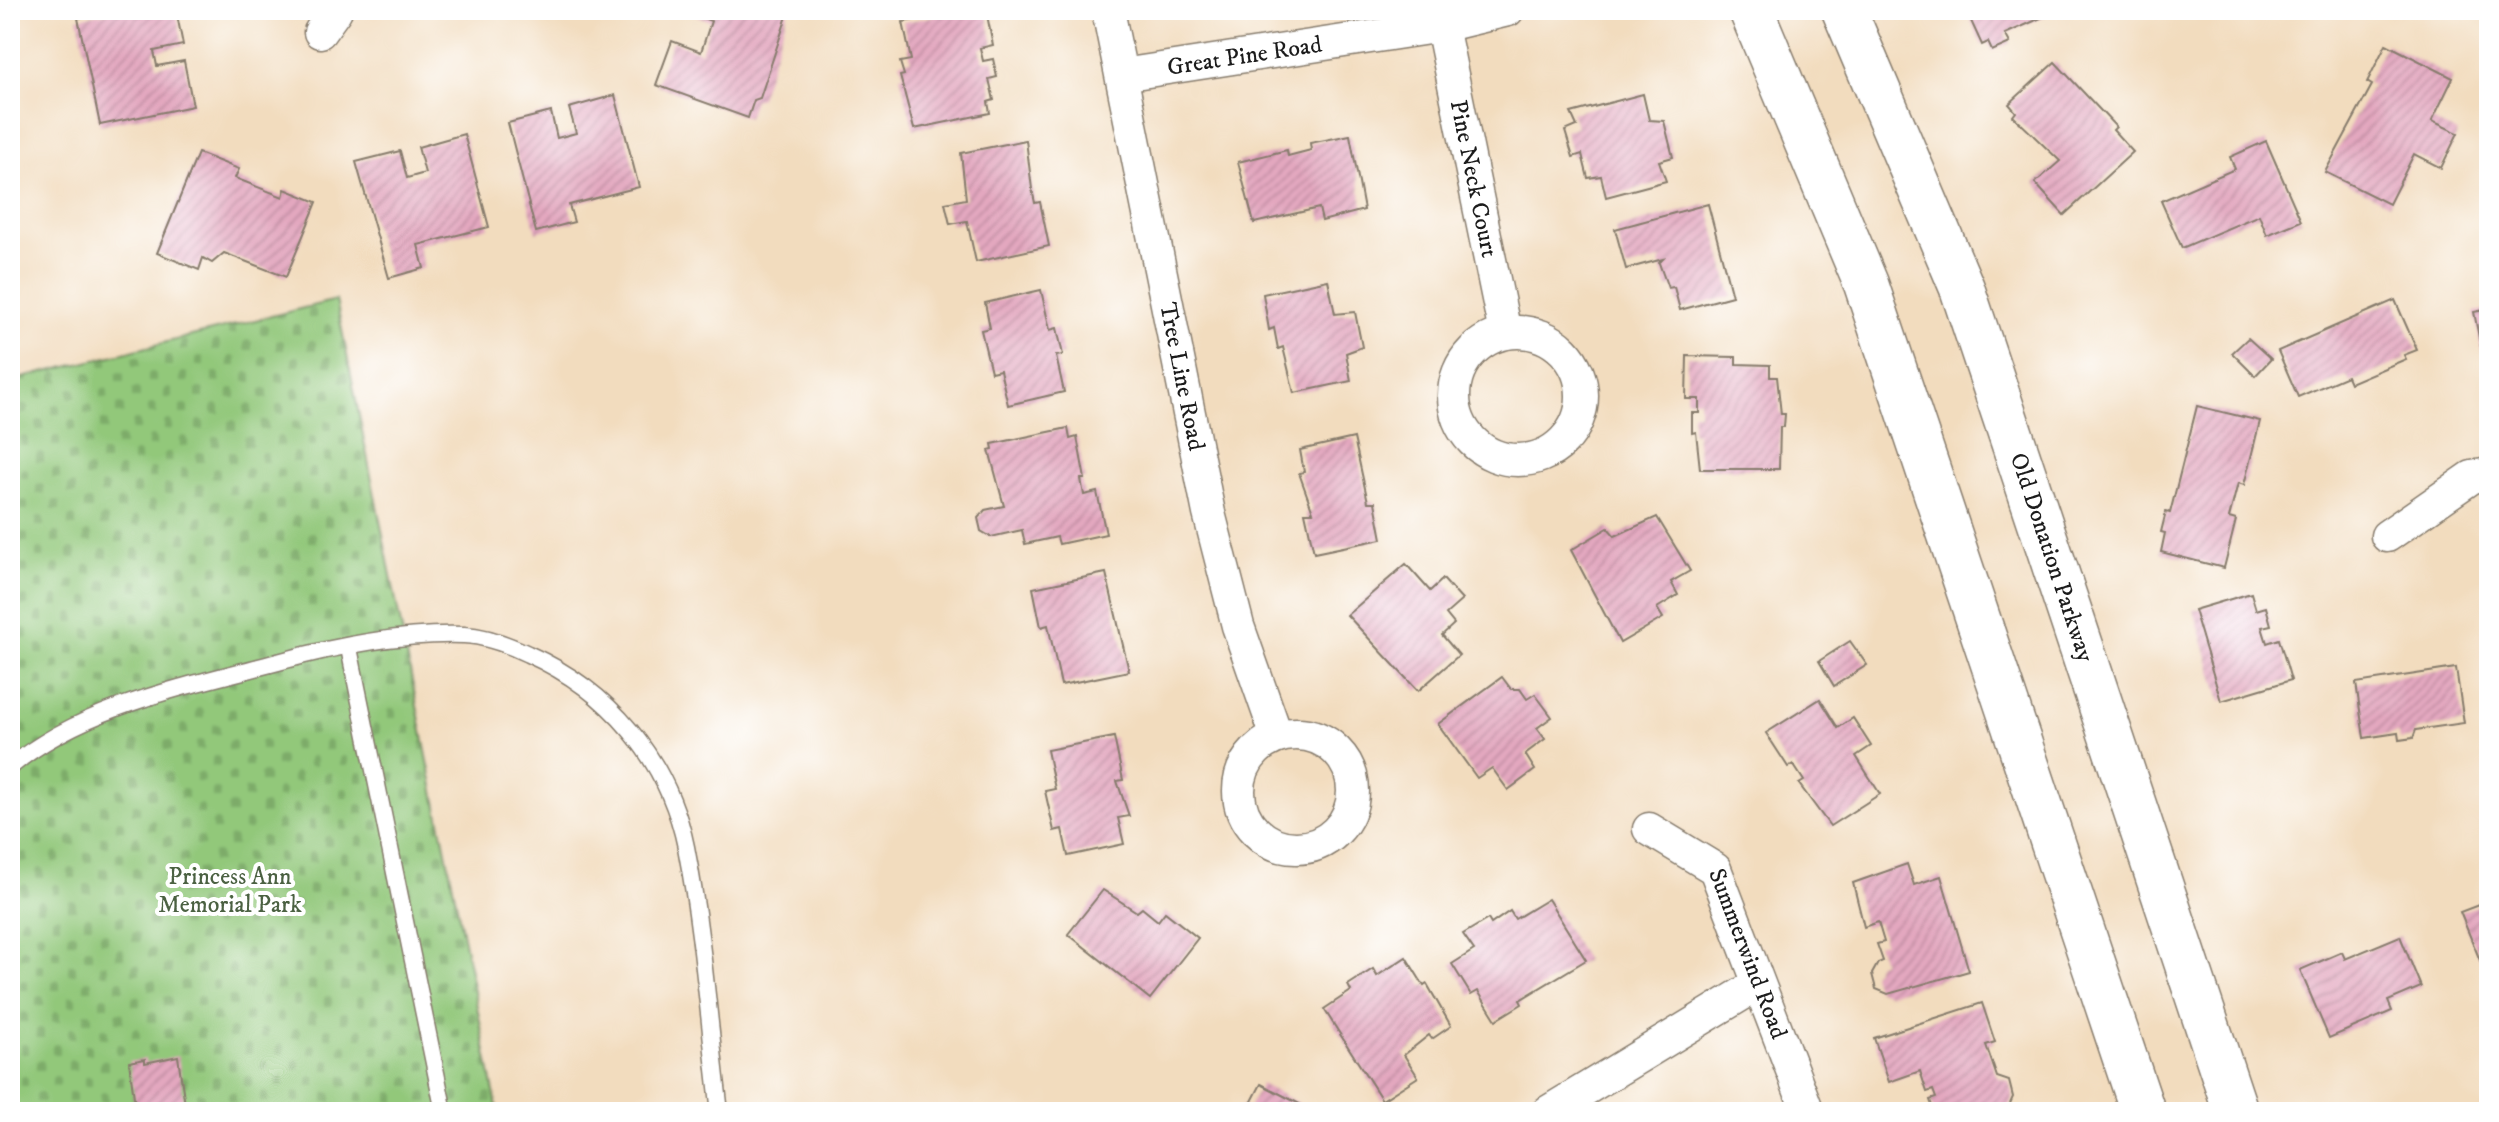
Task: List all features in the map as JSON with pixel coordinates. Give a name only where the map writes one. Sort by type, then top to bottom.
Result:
[{"type":"street","name":"Tree Line Road","points":[[1108,10],[1209,513],[1238,626],[1277,737]]},
{"type":"street","name":"Great Pine Road","points":[[1122,75],[1442,26],[1508,10]]},
{"type":"street","points":[[1751,10],[1866,284],[2143,1112]]},
{"type":"street","name":"Old Donation Parkway","points":[[1844,10],[1962,288],[2236,1112]]},
{"type":"street","name":"Pine Neck Court","points":[[1442,26],[1505,333]]},
{"type":"street","points":[[2387,536],[2472,477],[2489,474]]},
{"type":"street","name":"Summerwind Road","points":[[1649,829],[1715,869],[1808,1112]]},
{"type":"street","points":[[1548,1112],[1757,985]]},
{"type":"lane","points":[[10,767],[37,745],[162,693],[293,658],[349,648],[466,635],[505,644],[560,668],[608,704],[647,749],[668,790],[686,846],[720,1112]]},
{"type":"lane","points":[[349,648],[444,1112]]},
{"type":"green space","name":"Princess Ann Memorial Park","points":[[336,300],[498,1112],[10,1112],[10,381]]},
{"type":"building","points":[[118,10],[176,10],[183,45],[154,51],[157,66],[184,61],[193,106],[100,125],[78,18]]},
{"type":"building","points":[[681,10],[789,10],[760,98],[754,100],[748,118],[656,85],[672,41],[701,52],[711,21]]},
{"type":"building","points":[[938,10],[986,10],[993,45],[980,48],[983,61],[993,59],[997,77],[989,79],[994,100],[988,102],[990,113],[914,129],[900,76],[904,75],[900,62],[911,60],[903,22],[936,16]]},
{"type":"building","points":[[1966,10],[2059,10],[2005,34],[2010,43],[1992,51],[1988,42],[1982,45]]},
{"type":"building","points":[[2386,44],[2453,78],[2432,121],[2458,133],[2441,168],[2414,154],[2389,204],[2325,172],[2372,85],[2367,82]]},
{"type":"building","points":[[2055,62],[2116,127],[2113,130],[2133,152],[2064,215],[2035,183],[2060,161],[2013,116],[2016,112],[2009,104]]},
{"type":"building","points":[[1643,94],[1649,120],[1664,121],[1673,157],[1659,161],[1666,181],[1606,197],[1601,176],[1588,178],[1582,154],[1573,157],[1565,131],[1577,126],[1571,113]]},
{"type":"building","points":[[615,95],[639,187],[569,205],[574,222],[536,232],[508,123],[551,112],[557,138],[576,133],[569,108]]},
{"type":"building","points":[[464,134],[489,227],[418,245],[424,268],[389,278],[356,162],[400,151],[407,178],[425,173],[418,147]]},
{"type":"building","points":[[1350,135],[1364,210],[1322,221],[1319,208],[1254,223],[1238,162],[1287,150],[1288,156],[1311,150],[1310,143]]},
{"type":"building","points":[[1026,140],[1035,203],[1040,202],[1049,246],[976,262],[967,221],[950,224],[945,203],[966,199],[961,153]]},
{"type":"building","points":[[2266,141],[2301,221],[2267,235],[2259,215],[2182,248],[2161,201],[2235,169],[2230,157]]},
{"type":"building","points":[[198,153],[239,169],[235,178],[283,197],[285,189],[317,202],[286,277],[224,253],[212,263],[203,258],[199,270],[157,253]]},
{"type":"building","points":[[1708,204],[1732,296],[1680,310],[1674,287],[1668,288],[1659,263],[1663,259],[1626,269],[1615,229]]},
{"type":"building","points":[[1328,280],[1335,314],[1355,312],[1362,347],[1346,353],[1351,381],[1294,393],[1283,347],[1278,349],[1274,328],[1269,330],[1263,294]]},
{"type":"building","points":[[1041,290],[1050,330],[1057,328],[1063,355],[1056,356],[1064,392],[1008,405],[1000,370],[991,372],[981,330],[990,328],[985,303]]},
{"type":"building","points":[[2395,300],[2417,350],[2404,355],[2406,359],[2350,383],[2347,376],[2298,397],[2278,351]]},
{"type":"building","points":[[2489,309],[2489,367],[2485,368],[2474,312]]},
{"type":"building","points":[[2248,338],[2271,359],[2255,376],[2232,353]]},
{"type":"building","points":[[1687,356],[1736,357],[1736,364],[1770,365],[1770,377],[1777,377],[1781,414],[1785,414],[1784,427],[1780,427],[1779,469],[1700,469],[1696,432],[1692,433],[1692,413],[1699,413],[1699,399],[1686,399]]},
{"type":"building","points":[[2197,406],[2260,421],[2244,485],[2238,483],[2229,518],[2236,520],[2224,568],[2161,552],[2165,533],[2161,532],[2166,512],[2170,513]]},
{"type":"building","points":[[1068,428],[1070,439],[1077,437],[1085,479],[1081,479],[1084,495],[1097,492],[1106,534],[1059,544],[1057,537],[1025,544],[1022,530],[991,537],[981,531],[978,518],[985,510],[1004,506],[989,450],[993,449],[992,444]]},
{"type":"building","points":[[1354,438],[1368,502],[1375,502],[1382,539],[1314,553],[1305,512],[1313,512],[1299,473],[1304,472],[1300,450]]},
{"type":"building","points":[[1657,517],[1690,571],[1671,582],[1678,595],[1657,608],[1663,618],[1620,643],[1571,550],[1608,528],[1615,536]]},
{"type":"building","points":[[1406,564],[1430,591],[1443,579],[1462,600],[1446,614],[1454,624],[1442,635],[1459,655],[1418,691],[1347,615]]},
{"type":"building","points":[[1106,573],[1129,671],[1061,685],[1048,625],[1041,627],[1033,588]]},
{"type":"building","points":[[2251,593],[2256,610],[2266,607],[2271,625],[2262,627],[2267,643],[2279,639],[2291,680],[2221,701],[2194,610]]},
{"type":"building","points":[[1850,641],[1867,665],[1834,686],[1819,661]]},
{"type":"building","points":[[2456,668],[2464,723],[2416,730],[2413,738],[2399,740],[2398,733],[2364,738],[2356,683]]},
{"type":"building","points":[[1502,677],[1511,689],[1520,689],[1527,699],[1535,694],[1552,717],[1537,728],[1545,739],[1525,754],[1535,770],[1508,790],[1492,768],[1477,778],[1438,724]]},
{"type":"building","points":[[1820,699],[1838,728],[1853,718],[1871,746],[1856,756],[1880,794],[1830,826],[1799,784],[1804,781],[1793,764],[1788,767],[1766,733]]},
{"type":"building","points":[[1114,737],[1123,780],[1117,781],[1129,816],[1118,818],[1124,844],[1068,856],[1062,829],[1054,831],[1045,791],[1055,789],[1047,750]]},
{"type":"building","points":[[1907,864],[1914,885],[1941,876],[1969,971],[1888,994],[1876,989],[1872,974],[1878,963],[1883,961],[1877,944],[1884,942],[1878,922],[1864,927],[1853,883]]},
{"type":"building","points":[[1103,890],[1137,912],[1142,908],[1158,921],[1165,912],[1198,938],[1150,999],[1068,934]]},
{"type":"building","points":[[1548,899],[1586,960],[1520,1000],[1522,1004],[1496,1020],[1478,991],[1471,995],[1452,964],[1474,950],[1463,934],[1488,919],[1491,924],[1510,911],[1515,919]]},
{"type":"building","points":[[2489,901],[2489,982],[2460,912]]},
{"type":"building","points":[[2400,936],[2421,987],[2388,1001],[2392,1011],[2329,1038],[2300,970],[2342,952],[2345,959]]},
{"type":"building","points":[[1406,957],[1424,986],[1427,984],[1451,1026],[1432,1039],[1429,1035],[1404,1055],[1418,1077],[1382,1100],[1324,1009],[1351,991],[1348,985],[1373,969],[1377,976]]},
{"type":"building","points":[[1982,1003],[1995,1042],[1986,1045],[1997,1077],[2009,1081],[2013,1097],[2009,1106],[1992,1112],[1934,1112],[1930,1100],[1936,1098],[1933,1090],[1927,1092],[1920,1071],[1889,1082],[1874,1038]]},
{"type":"building","points":[[178,1056],[186,1112],[136,1112],[129,1062],[145,1059],[145,1063]]},
{"type":"building","points":[[1261,1084],[1315,1112],[1239,1112],[1242,1105],[1248,1109]]}]
